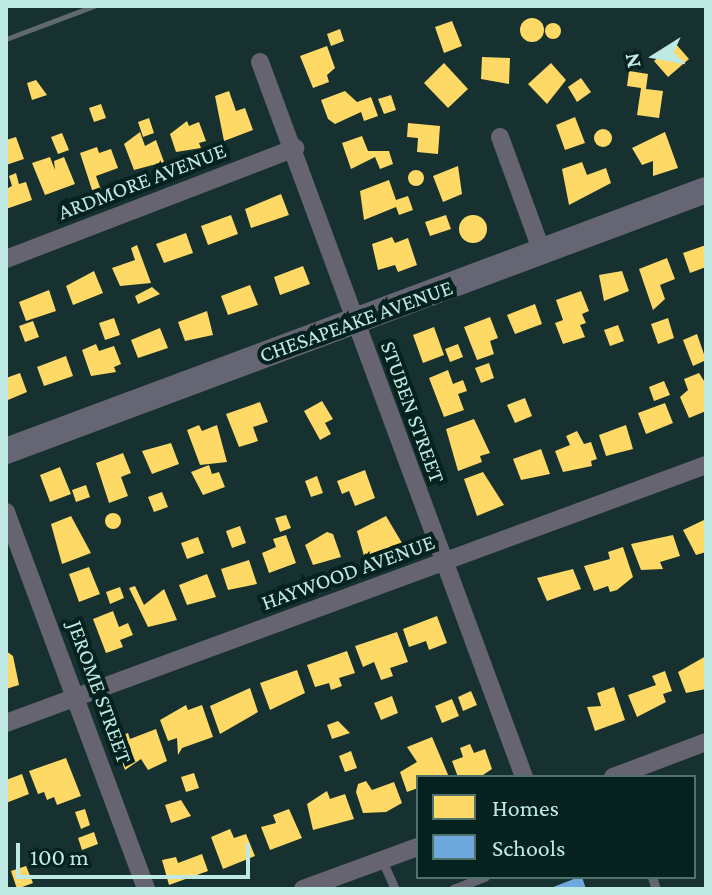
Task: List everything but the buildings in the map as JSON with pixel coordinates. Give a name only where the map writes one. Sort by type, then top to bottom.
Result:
[{"type":"street","name":"STUBEN STREET","points":[[260,62],[523,775]]},
{"type":"street","points":[[500,137],[542,252]]},
{"type":"street","name":"ARDMORE AVENUE","points":[[6,259],[293,149]]},
{"type":"street","name":"CHESAPEAKE AVENUE","points":[[6,451],[706,190]]},
{"type":"street","name":"HAYWOOD AVENUE","points":[[6,723],[706,465]]},
{"type":"street","name":"JEROME STREET","points":[[6,512],[146,889]]},
{"type":"street","points":[[619,775],[706,742]]},
{"type":"street","points":[[303,889],[416,848]]},
{"type":"lane","points":[[382,860],[395,889]]},
{"type":"lane","points":[[453,889],[480,879]]},
{"type":"railway","points":[[6,39],[94,6]]}]
